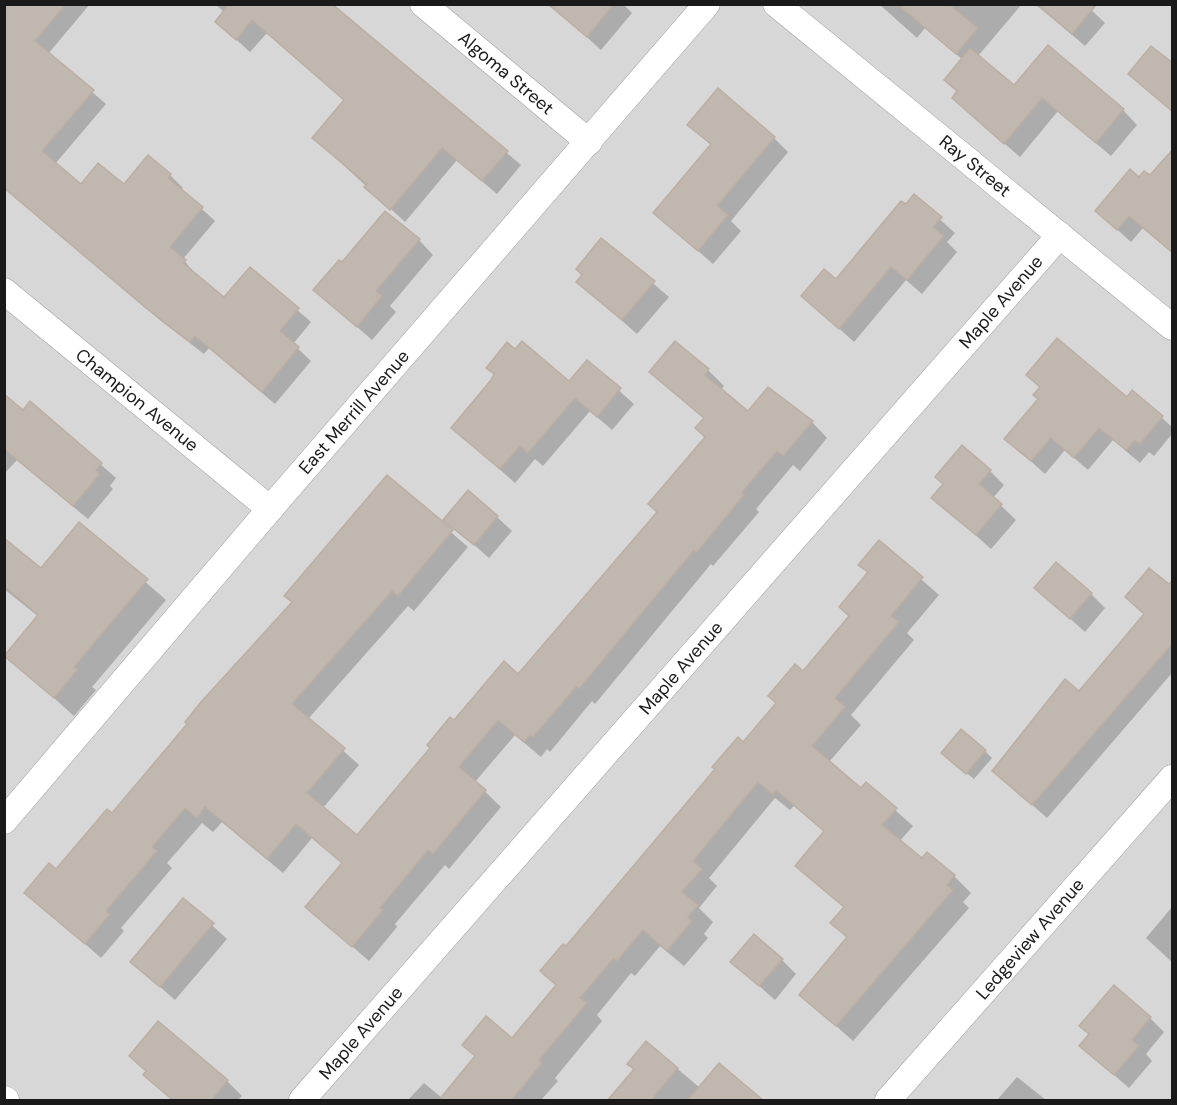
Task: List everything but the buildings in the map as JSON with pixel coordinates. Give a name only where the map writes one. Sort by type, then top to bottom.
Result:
[{"type":"street","name":"Algoma Street","points":[[423,4],[589,142]]},
{"type":"street","name":"East Merrill Avenue","points":[[4,821],[270,509],[707,4]]},
{"type":"street","name":"Ray Street","points":[[776,4],[1173,327]]},
{"type":"street","name":"Maple Avenue","points":[[302,1101],[1060,235]]},
{"type":"street","name":"Champion Avenue","points":[[4,291],[270,509]]},
{"type":"street","name":"Ledgeview Avenue","points":[[888,1101],[1173,778]]},
{"type":"shaded area","points":[[5,5],[1172,5],[1172,1100],[5,1100]]}]
